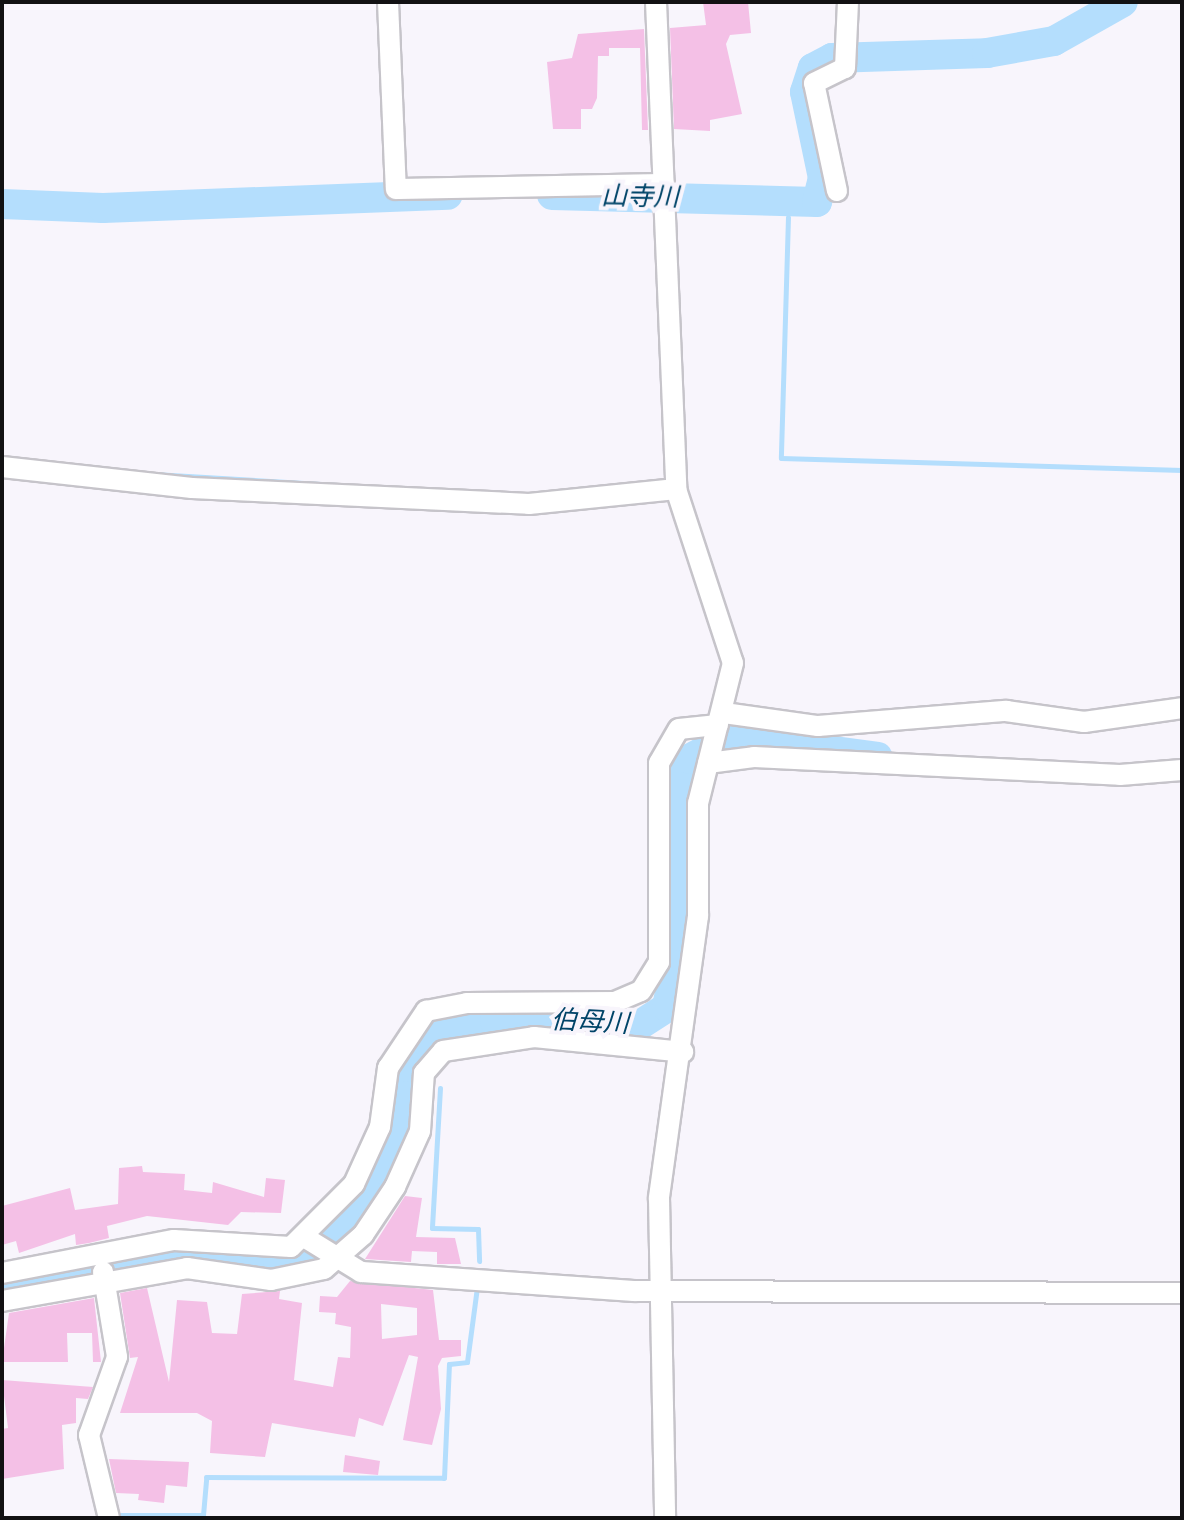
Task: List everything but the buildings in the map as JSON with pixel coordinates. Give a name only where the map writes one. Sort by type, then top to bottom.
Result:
[{"type":"street","points":[[388,2],[396,189],[664,184]]},
{"type":"street","points":[[656,2],[676,489],[733,663],[698,803],[698,916],[683,1052],[661,1171],[665,1518]]},
{"type":"street","points":[[837,191],[814,83],[845,68],[848,2]]},
{"type":"street","points":[[2,467],[192,488],[529,504],[676,489]]},
{"type":"street","points":[[320,1250],[370,1156],[388,1068],[426,1011],[467,1003],[615,1002],[647,984],[659,962],[659,763],[679,729],[721,719],[818,726],[1006,711],[1084,722],[1182,708]]},
{"type":"street","points":[[708,763],[754,757],[1120,775],[1182,770]]},
{"type":"street","points":[[2,1301],[205,1267],[292,1280],[320,1250],[395,1187],[420,1131],[424,1073],[443,1051],[534,1037],[683,1052]]},
{"type":"street","points":[[5,1269],[98,1256],[174,1240],[276,1250],[320,1250],[361,1272],[663,1292],[1182,1293]]},
{"type":"street","points":[[98,1256],[107,1285],[117,1357],[89,1435],[109,1518]]},
{"type":"waterway","name":"山寺川","points":[[552,195],[817,202],[823,178],[805,92],[813,68],[832,58],[987,53],[1054,41],[1123,2]]},
{"type":"waterway","name":"山寺川","points":[[2,204],[103,208],[448,195]]},
{"type":"waterway","points":[[788,217],[781,458],[1182,470]]},
{"type":"waterway","points":[[154,474],[376,487]]},
{"type":"waterway","name":"伯母川","points":[[2,1287],[184,1252],[278,1267],[304,1262],[369,1202],[387,1171],[405,1067],[424,1040],[495,1021],[635,1028],[667,1007],[681,936],[680,790],[689,759],[730,737],[878,757]]},
{"type":"waterway","points":[[440,1088],[432,1228],[478,1229],[479,1261]]},
{"type":"waterway","points":[[116,1515],[203,1515],[206,1477],[444,1478],[449,1364],[467,1362],[477,1287]]}]
